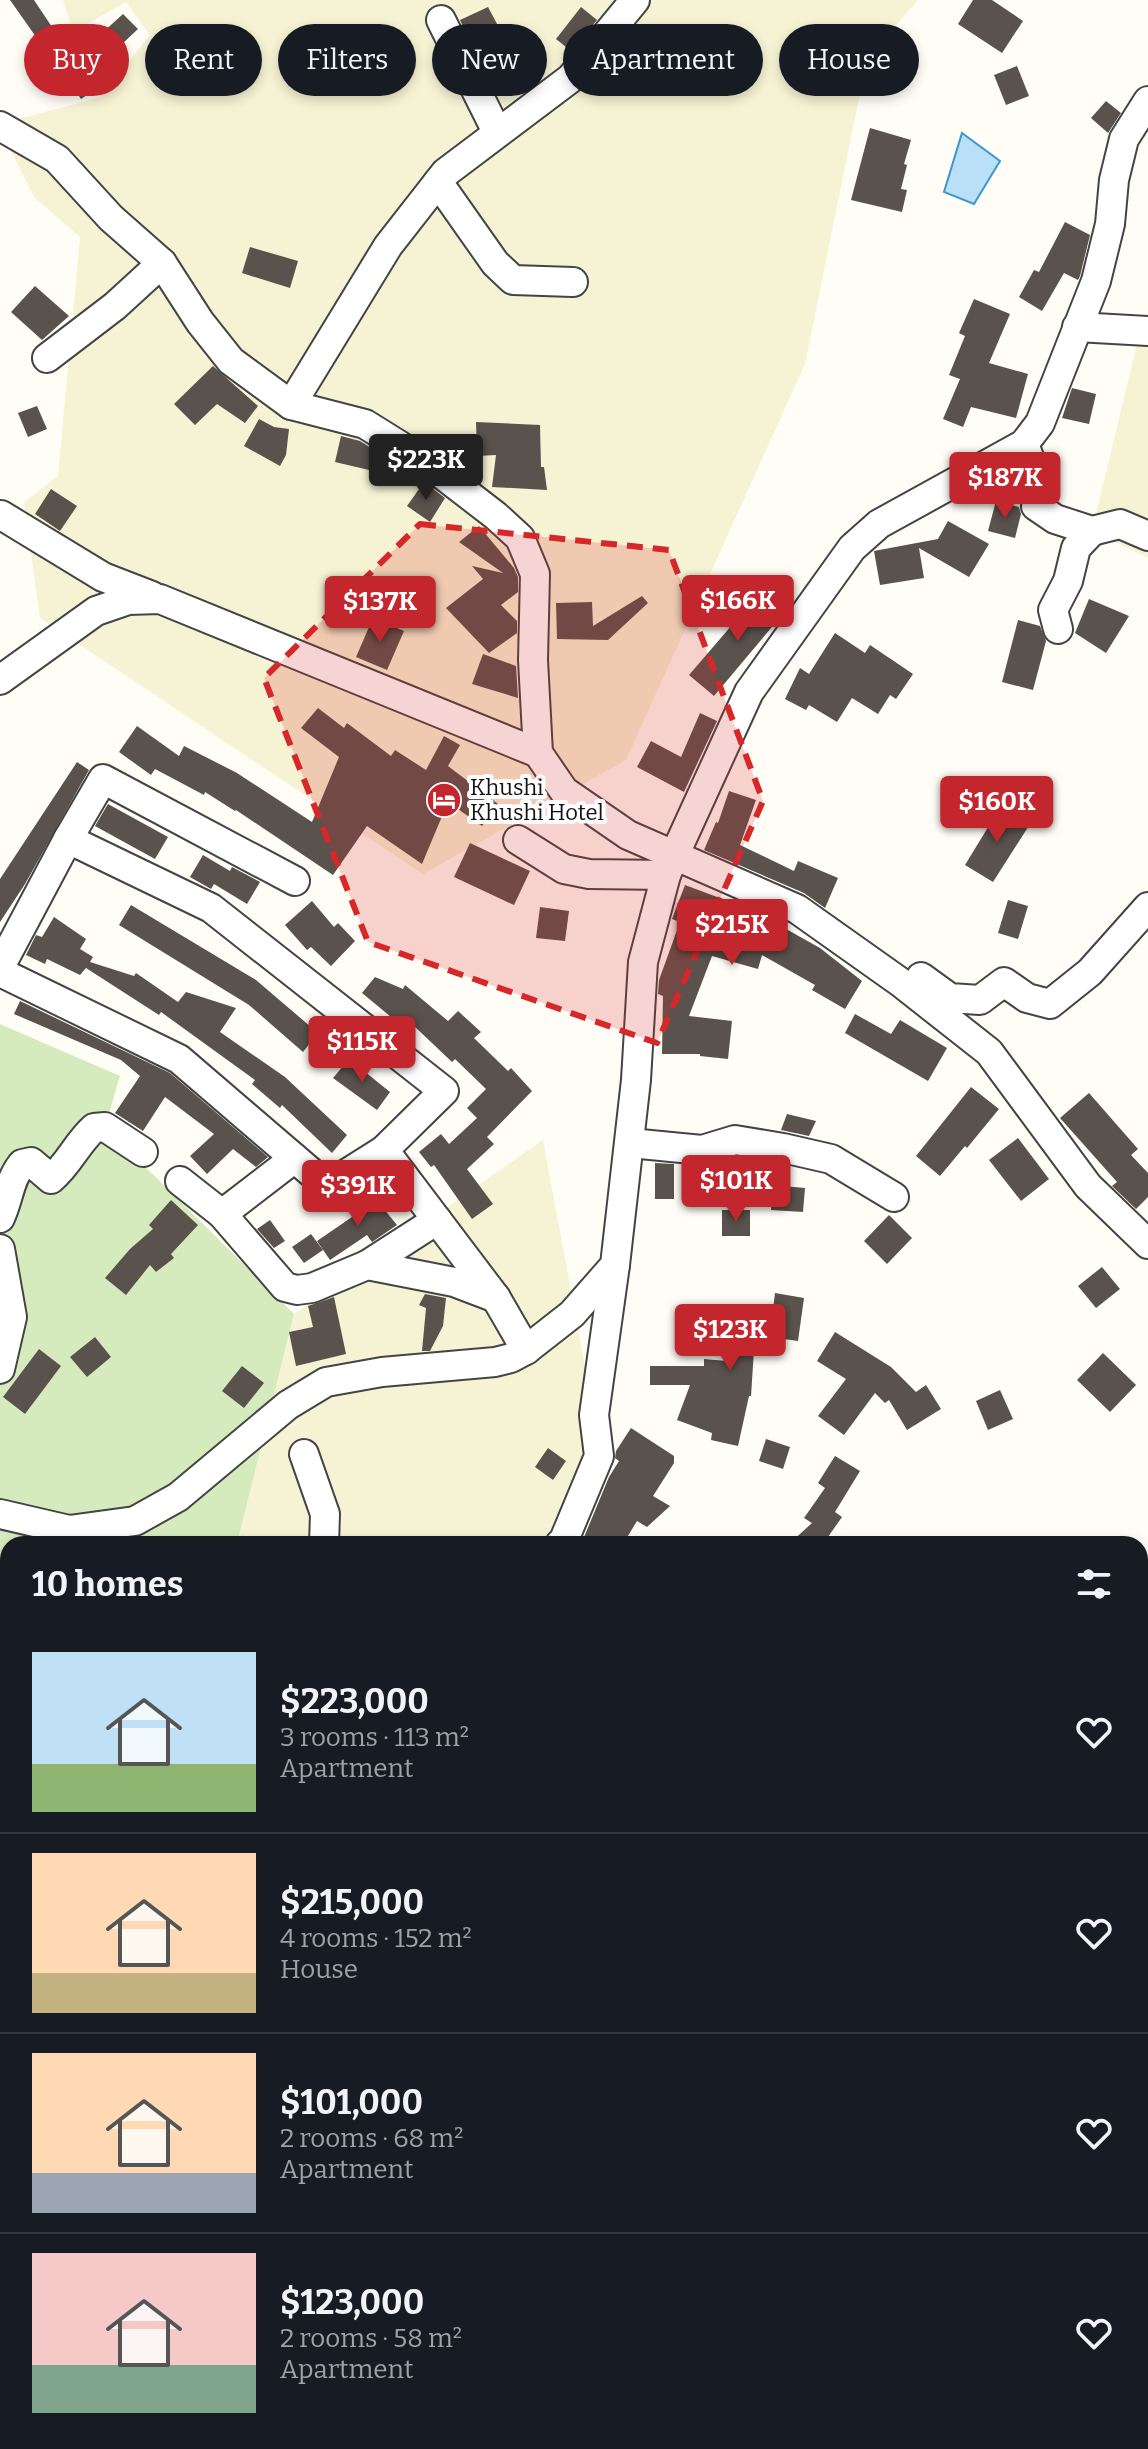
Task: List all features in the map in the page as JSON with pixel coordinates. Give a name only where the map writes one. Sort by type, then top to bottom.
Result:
[{"type":"street","points":[[291,405],[388,246],[445,173],[571,78],[635,0]]},
{"type":"street","points":[[441,20],[497,132]]},
{"type":"street","points":[[566,1536],[599,1456],[594,1415],[630,1143],[643,962],[670,864],[749,692],[852,548],[879,524],[1024,444],[1040,423],[1096,281],[1110,224],[1114,180],[1124,139],[1148,101]]},
{"type":"street","points":[[0,126],[57,159],[111,218],[162,263],[200,322],[231,361],[291,405],[365,424],[426,462],[520,538],[535,574],[533,660],[538,753],[564,791],[670,864],[797,909],[900,982],[989,1052],[1088,1186],[1148,1244]]},
{"type":"street","points":[[438,182],[495,263],[513,280],[573,282]]},
{"type":"street","points":[[47,358],[115,306],[162,263]]},
{"type":"street","points":[[1077,327],[1148,331]]},
{"type":"street","points":[[1024,444],[1038,481],[1036,506],[1055,519],[1092,531],[1120,524],[1148,536]]},
{"type":"street","points":[[1,515],[103,577],[538,753]]},
{"type":"street","points":[[1058,629],[1053,610],[1068,581],[1076,548],[1092,531]]},
{"type":"street","points":[[0,680],[96,611],[128,600],[160,599]]},
{"type":"street","points":[[68,839],[211,908],[444,1091],[384,1150],[327,1186],[179,1059],[0,970],[68,839],[103,779],[295,881]]},
{"type":"street","points":[[518,840],[564,869],[589,874],[670,864]]},
{"type":"street","points":[[836,936],[862,933],[950,998],[980,1000],[1004,982],[1027,998],[1050,1004],[1090,972],[1144,921]]},
{"type":"street","points":[[0,1218],[10,1183],[22,1164],[31,1162],[51,1179],[64,1168],[94,1128],[105,1127],[143,1152]]},
{"type":"street","points":[[630,1143],[702,1150],[735,1140],[783,1148],[831,1159],[894,1197]]},
{"type":"street","points":[[384,1150],[496,1298],[526,1350]]},
{"type":"street","points":[[222,1214],[293,1157]]},
{"type":"street","points":[[180,1181],[222,1214],[285,1287],[297,1290],[312,1288],[367,1265],[437,1220]]},
{"type":"street","points":[[0,1249],[12,1317],[0,1369]]},
{"type":"street","points":[[367,1265],[454,1282],[496,1298]]},
{"type":"street","points":[[69,1530],[135,1521],[178,1497],[288,1405],[326,1382],[382,1372],[495,1362],[526,1350],[572,1314],[615,1265]]},
{"type":"street","points":[[304,1454],[325,1514],[324,1536]]},
{"type":"street","points":[[0,1514],[69,1530],[81,1536]]},
{"type":"highlighted area","points":[[420,524],[669,550],[763,801],[657,1043],[368,942],[264,678]]},
{"type":"shaded area","points":[[63,0],[918,0],[897,24],[779,24],[779,96],[859,96],[805,364],[626,760],[423,874],[40,618],[24,502],[58,476],[80,237],[34,197],[0,124],[102,96],[129,96],[129,62],[145,41],[145,96],[262,96],[262,24],[145,24],[145,28],[126,2],[87,24],[70,24]]},
{"type":"shaded area","points":[[1148,323],[1148,558],[1092,531],[1140,331]]},
{"type":"shaded area","points":[[543,1140],[594,1415],[565,1536],[239,1536],[294,1314]]},
{"type":"green space","points":[[0,1024],[120,1076],[105,1127],[294,1314],[239,1536],[0,1536]]},
{"type":"water","points":[[962,133],[1000,161],[974,204],[944,192]]},
{"type":"building","points":[[10,0],[34,0],[50,24],[27,24]]},
{"type":"building","points":[[973,0],[992,0],[1023,21],[1002,53],[958,24]]},
{"type":"building","points":[[488,7],[497,24],[462,24],[460,20]]},
{"type":"building","points":[[581,7],[597,20],[594,24],[568,24]]},
{"type":"building","points":[[123,14],[138,29],[129,37],[129,24],[112,24]]},
{"type":"building","points":[[563,30],[563,45],[556,39]]},
{"type":"building","points":[[1017,66],[1029,96],[1006,105],[994,75]]},
{"type":"building","points":[[1106,101],[1121,113],[1108,133],[1091,118]]},
{"type":"building","points":[[870,128],[911,140],[904,164],[907,165],[901,189],[907,190],[902,212],[851,200]]},
{"type":"building","points":[[1065,222],[1090,235],[1080,276],[1078,280],[1064,273],[1042,311],[1019,297],[1034,270],[1039,272]]},
{"type":"building","points":[[250,247],[298,261],[290,288],[242,273]]},
{"type":"building","points":[[35,286],[69,316],[42,340],[11,312]]},
{"type":"building","points":[[974,299],[1010,314],[989,363],[1028,374],[1016,418],[971,407],[963,427],[943,419],[960,379],[949,375],[965,336],[959,333]]},
{"type":"building","points":[[213,366],[258,406],[245,423],[217,404],[195,425],[174,404]]},
{"type":"building","points":[[1072,388],[1096,394],[1089,424],[1062,418]]},
{"type":"building","points":[[37,406],[47,429],[28,437],[18,413]]},
{"type":"building","points":[[259,419],[274,427],[289,429],[286,455],[280,466],[244,446]]},
{"type":"building","points":[[476,422],[540,425],[541,467],[544,467],[547,490],[492,487],[496,455],[477,456]]},
{"type":"building","points":[[341,436],[360,441],[374,450],[369,470],[335,462]]},
{"type":"building","points":[[424,482],[445,498],[430,522],[407,506]]},
{"type":"building","points":[[51,489],[77,506],[60,531],[35,514]]},
{"type":"building","points":[[996,501],[1019,507],[1021,514],[1015,538],[988,531]]},
{"type":"building","points":[[948,521],[989,544],[969,577],[919,548],[924,578],[880,585],[874,551],[938,539]]},
{"type":"building","points":[[479,526],[518,577],[518,592],[501,605],[517,621],[517,633],[489,653],[446,608],[483,579],[472,566],[503,573],[459,542]]},
{"type":"building","points":[[413,589],[430,594],[421,624],[404,619]]},
{"type":"building","points":[[763,589],[787,609],[714,696],[689,675]]},
{"type":"building","points":[[642,596],[648,603],[608,640],[557,639],[556,603],[592,602],[593,626]]},
{"type":"building","points":[[1089,599],[1129,616],[1106,653],[1075,633]]},
{"type":"building","points":[[373,618],[404,631],[387,670],[356,657]]},
{"type":"building","points":[[1018,620],[1040,626],[1046,641],[1033,690],[1002,682]]},
{"type":"building","points":[[835,633],[865,653],[870,645],[913,674],[896,699],[890,695],[878,714],[852,698],[837,722],[809,705],[806,710],[785,699],[800,668],[809,674]]},
{"type":"building","points":[[483,654],[516,666],[518,698],[472,684]]},
{"type":"building","points":[[318,708],[344,728],[347,723],[391,756],[395,750],[426,770],[444,736],[460,745],[448,766],[498,804],[482,826],[448,802],[422,864],[367,826],[333,875],[205,792],[204,795],[155,769],[151,775],[119,752],[137,726],[179,756],[184,746],[237,773],[312,822],[339,757],[301,728]]},
{"type":"building","points":[[700,713],[717,721],[684,792],[637,767],[651,741],[681,757]]},
{"type":"building","points":[[77,762],[89,770],[0,922],[0,879]]},
{"type":"building","points":[[729,791],[756,800],[740,845],[794,871],[798,861],[838,878],[825,908],[804,893],[704,850]]},
{"type":"building","points":[[108,804],[168,837],[155,859],[95,826]]},
{"type":"building","points":[[1001,806],[1030,824],[993,882],[965,865]]},
{"type":"building","points":[[470,843],[530,871],[514,905],[454,877]]},
{"type":"building","points":[[203,855],[230,871],[232,867],[260,882],[247,904],[214,884],[211,889],[190,877]]},
{"type":"building","points":[[685,885],[752,910],[820,948],[862,981],[845,1009],[812,990],[815,985],[762,955],[758,969],[712,956],[689,1016],[732,1021],[728,1059],[700,1054],[662,1054],[663,996],[658,994],[659,980],[680,922],[672,919]]},
{"type":"building","points":[[1008,900],[1028,906],[1018,939],[998,933]]},
{"type":"building","points":[[312,901],[334,927],[338,923],[355,941],[331,966],[311,947],[307,950],[285,925]]},
{"type":"building","points":[[131,905],[256,980],[318,1033],[303,1052],[249,1005],[119,925]]},
{"type":"building","points":[[540,907],[569,911],[565,941],[536,938]]},
{"type":"building","points":[[54,917],[86,939],[80,949],[93,957],[90,962],[134,976],[136,973],[178,1002],[186,992],[236,1008],[220,1032],[285,1077],[347,1135],[332,1153],[282,1105],[280,1108],[252,1084],[255,1080],[161,1012],[159,1015],[86,968],[80,975],[47,959],[45,964],[26,955],[36,935],[42,937]]},
{"type":"building","points":[[375,977],[403,989],[405,985],[448,1021],[458,1011],[481,1032],[474,1038],[508,1071],[511,1068],[532,1091],[487,1137],[494,1144],[467,1169],[493,1204],[472,1219],[434,1165],[431,1167],[419,1152],[441,1134],[449,1144],[477,1118],[467,1108],[486,1089],[413,1025],[408,1031],[362,993]]},
{"type":"building","points":[[20,1001],[170,1073],[268,1157],[256,1167],[233,1149],[207,1174],[190,1156],[214,1134],[165,1097],[143,1131],[115,1113],[140,1076],[121,1060],[14,1014]]},
{"type":"building","points":[[855,1014],[891,1034],[900,1020],[947,1048],[928,1081],[845,1033]]},
{"type":"building","points":[[349,1059],[390,1092],[377,1110],[333,1078]]},
{"type":"building","points":[[971,1087],[999,1109],[940,1176],[916,1156]]},
{"type":"building","points":[[1089,1093],[1138,1149],[1131,1155],[1148,1173],[1148,1197],[1136,1209],[1112,1186],[1117,1182],[1060,1118]]},
{"type":"building","points":[[787,1114],[816,1121],[809,1136],[781,1130]]},
{"type":"building","points":[[1018,1138],[1049,1179],[1021,1201],[989,1160]]},
{"type":"building","points":[[655,1163],[674,1164],[674,1199],[655,1199]]},
{"type":"building","points":[[772,1185],[805,1188],[803,1212],[771,1210]]},
{"type":"building","points":[[370,1192],[397,1225],[372,1242],[367,1235],[330,1260],[317,1241],[352,1217]]},
{"type":"building","points":[[171,1200],[198,1225],[171,1254],[174,1258],[156,1272],[150,1265],[126,1295],[105,1278],[130,1249],[153,1229],[149,1225]]},
{"type":"building","points":[[722,1210],[750,1210],[750,1236],[722,1236]]},
{"type":"building","points":[[889,1215],[912,1238],[887,1264],[864,1241]]},
{"type":"building","points":[[270,1220],[285,1241],[274,1248],[257,1229]]},
{"type":"building","points":[[311,1234],[323,1250],[304,1263],[292,1247]]},
{"type":"building","points":[[1102,1267],[1120,1289],[1096,1308],[1078,1286]]},
{"type":"building","points":[[775,1293],[804,1298],[798,1341],[763,1336],[763,1350],[754,1350],[751,1396],[738,1446],[711,1440],[712,1433],[677,1420],[690,1385],[650,1385],[650,1366],[704,1366],[704,1359],[727,1361],[728,1317],[772,1318]]},
{"type":"building","points":[[425,1294],[446,1298],[443,1326],[430,1351],[422,1351],[426,1308],[419,1305]]},
{"type":"building","points":[[334,1297],[346,1354],[296,1366],[289,1332],[313,1327],[308,1306]]},
{"type":"building","points":[[835,1332],[891,1367],[916,1392],[926,1385],[941,1409],[907,1430],[889,1400],[885,1403],[875,1393],[844,1435],[818,1416],[846,1379],[817,1361]]},
{"type":"building","points":[[95,1337],[111,1357],[87,1377],[70,1357]]},
{"type":"building","points":[[39,1349],[61,1366],[25,1414],[3,1397]]},
{"type":"building","points":[[1103,1353],[1136,1385],[1110,1412],[1077,1380]]},
{"type":"building","points":[[242,1366],[264,1383],[244,1408],[222,1391]]},
{"type":"building","points":[[1000,1390],[1013,1419],[988,1430],[976,1401]]},
{"type":"building","points":[[631,1428],[674,1456],[674,1463],[653,1496],[670,1506],[647,1527],[637,1521],[628,1536],[584,1536],[619,1461],[615,1458],[616,1451]]},
{"type":"building","points":[[766,1439],[790,1447],[783,1469],[759,1461]]},
{"type":"building","points":[[548,1448],[566,1461],[553,1480],[535,1467]]},
{"type":"building","points":[[835,1456],[860,1471],[835,1512],[842,1517],[829,1536],[798,1536],[812,1523],[804,1518],[825,1488],[818,1483]]},
{"type":"place","name":"Khushi Khushi Hotel","points":[[444,800]]}]
